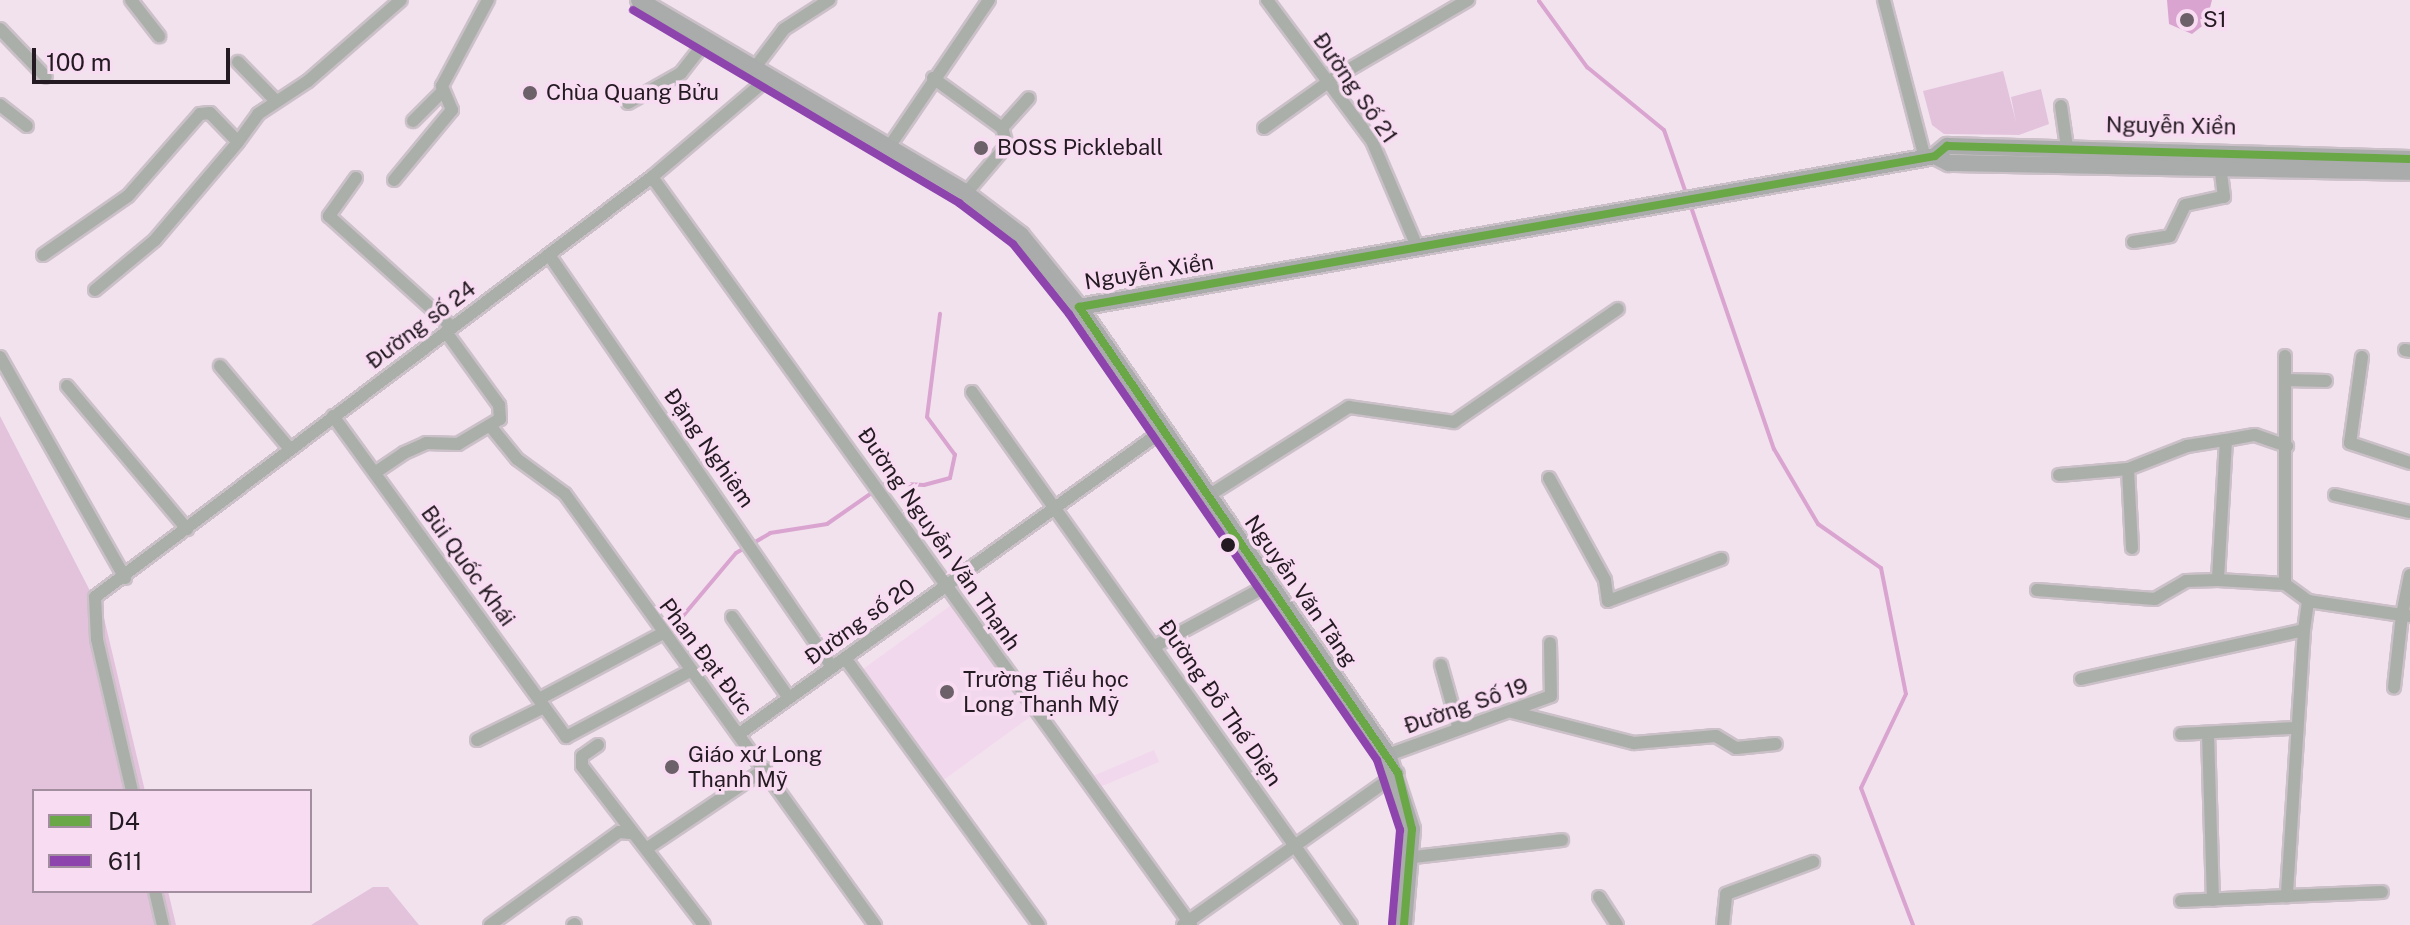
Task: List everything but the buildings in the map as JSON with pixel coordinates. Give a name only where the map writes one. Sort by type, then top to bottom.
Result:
[{"type":"main road","name":"Nguyễn Xiển","points":[[639,0],[966,193],[1021,235],[1079,307],[1930,157],[1956,163],[2220,164],[2410,172]]},
{"type":"main road","name":"Nguyễn Xiển","points":[[1930,157],[1947,146],[2410,159]]},
{"type":"main road","name":"Nguyễn Văn Tăng","points":[[1079,307],[1398,773],[1413,857],[1404,925]]},
{"type":"street","points":[[131,0],[159,36]]},
{"type":"street","points":[[95,290],[155,240],[275,100],[308,81],[401,0]]},
{"type":"street","points":[[413,121],[441,93],[488,0]]},
{"type":"street","name":"Đường số 24","points":[[132,789],[97,639],[95,597],[125,578],[289,448],[652,177],[760,74],[784,29],[829,0]]},
{"type":"street","points":[[889,147],[933,78],[989,0]]},
{"type":"street","name":"Đường Số 21","points":[[1267,0],[1331,80],[1372,141],[1418,249]]},
{"type":"street","points":[[1264,128],[1331,80],[1468,0]]},
{"type":"street","points":[[1884,0],[1930,157]]},
{"type":"street","points":[[0,29],[46,77]]},
{"type":"street","points":[[628,103],[681,73],[706,41]]},
{"type":"street","points":[[238,62],[275,100]]},
{"type":"street","points":[[933,78],[1002,128],[1007,145],[966,193]]},
{"type":"street","points":[[394,180],[452,110],[441,93]]},
{"type":"street","points":[[1002,128],[1029,98]]},
{"type":"street","points":[[0,105],[27,126]]},
{"type":"street","points":[[2061,106],[2067,147]]},
{"type":"street","points":[[43,255],[134,191],[200,114],[210,113],[238,142]]},
{"type":"street","points":[[2133,242],[2162,240],[2185,205],[2224,197],[2220,164]]},
{"type":"street","name":"Đường Nguyễn Văn Thạnh","points":[[652,177],[874,481],[1188,924]]},
{"type":"street","points":[[356,178],[329,216],[449,329],[499,405],[491,427],[458,444],[426,443],[376,472]]},
{"type":"street","name":"Đặng Nghiêm","points":[[549,255],[746,535],[832,667]]},
{"type":"street","points":[[1208,496],[1349,407],[1454,422],[1618,309]]},
{"type":"street","points":[[2285,356],[2285,584]]},
{"type":"street","points":[[0,357],[125,578]]},
{"type":"street","points":[[2362,357],[2350,443],[2410,463]]},
{"type":"street","points":[[220,366],[289,448]]},
{"type":"street","points":[[2286,380],[2326,381]]},
{"type":"street","points":[[67,386],[187,529]]},
{"type":"street","name":"Đường Đỗ Thế Diện","points":[[972,392],[1051,508],[1155,646],[1351,925]]},
{"type":"street","name":"Bùi Quốc Khái","points":[[333,416],[569,739],[688,672]]},
{"type":"street","name":"Phan Đạt Đức","points":[[491,427],[517,459],[565,494],[688,672],[765,769],[875,925]]},
{"type":"street","name":"Đường số 20","points":[[739,734],[1162,431]]},
{"type":"street","points":[[2059,475],[2128,469],[2187,446],[2255,435],[2287,446]]},
{"type":"street","points":[[2218,580],[2226,440]]},
{"type":"street","points":[[2128,469],[2132,548]]},
{"type":"street","points":[[1549,478],[1605,580],[1608,601],[1721,559]]},
{"type":"street","points":[[2335,495],[2410,512]]},
{"type":"street","points":[[2394,688],[2410,575]]},
{"type":"street","points":[[2037,590],[2155,599],[2186,581],[2285,584],[2308,601],[2406,615]]},
{"type":"street","points":[[1155,646],[1270,584]]},
{"type":"street","points":[[2287,896],[2293,728],[2308,601]]},
{"type":"street","points":[[732,617],[789,698]]},
{"type":"street","points":[[2081,679],[2304,630]]},
{"type":"street","points":[[477,740],[660,633]]},
{"type":"street","name":"Đường Số 19","points":[[1388,755],[1458,726],[1512,712],[1551,696],[1550,643]]},
{"type":"street","points":[[845,658],[1039,925]]},
{"type":"street","points":[[1441,665],[1458,726]]},
{"type":"street","points":[[1512,712],[1622,742],[1716,736],[1736,748],[1776,744]]},
{"type":"street","points":[[2181,734],[2293,728]]},
{"type":"street","points":[[2208,733],[2213,900]]},
{"type":"street","points":[[598,745],[579,760],[630,833],[649,847],[699,923]]},
{"type":"street","points":[[649,847],[765,769]]},
{"type":"street","points":[[1188,924],[1398,773]]},
{"type":"street","points":[[490,925],[619,832],[630,833]]},
{"type":"street","points":[[1413,857],[1562,840]]},
{"type":"street","points":[[1723,925],[1726,894],[1813,862]]},
{"type":"street","points":[[2181,901],[2382,892]]},
{"type":"street","points":[[155,893],[163,925]]},
{"type":"street","points":[[1599,897],[1617,925]]},
{"type":"shaded area","name":"S1","points":[[2167,0],[2212,0],[2206,23],[2192,34],[2169,24]]},
{"type":"shaded area","points":[[2003,71],[2016,122],[2011,97],[2041,89],[2049,124],[2019,135],[1944,134],[1932,125],[1923,91]]},
{"type":"shaded area","points":[[0,416],[104,618],[145,789],[32,789],[32,893],[168,893],[176,925],[0,925]]},
{"type":"shaded area","name":"Trường Tiểu học Long Thạnh Mỹ","points":[[954,603],[1035,714],[941,781],[861,671]]},
{"type":"shaded area","points":[[1154,750],[1159,762],[1096,789],[1091,777]]},
{"type":"shaded area","points":[[373,887],[388,887],[419,925],[311,925]]},
{"type":"waterway","points":[[1539,1],[1587,67],[1664,130],[1687,196]]},
{"type":"waterway","points":[[1690,204],[1774,449],[1818,524],[1881,568],[1906,694],[1861,788],[1913,925]]},
{"type":"waterway","points":[[672,629],[736,553],[770,533],[827,524],[886,483],[924,485],[950,478],[955,455],[927,417],[940,314]]},
{"type":"transit line","name":"611","points":[[633,10],[959,203],[1013,244],[1069,314],[1377,760],[1400,830],[1392,924]]},
{"type":"transit line","name":"D4","points":[[1079,307],[1935,156],[1947,146],[2410,159]]},
{"type":"transit line","name":"D4","points":[[1079,307],[1398,773],[1412,829],[1404,925]]},
{"type":"place","name":"S1","points":[[2187,20]]},
{"type":"place","name":"Chùa Quang Bửu","points":[[530,93]]},
{"type":"place","name":"BOSS Pickleball","points":[[981,148]]},
{"type":"place","name":"Trường Tiểu học Long Thạnh Mỹ","points":[[947,692]]},
{"type":"place","name":"Giáo xứ Long Thạnh Mỹ","points":[[672,767]]}]
